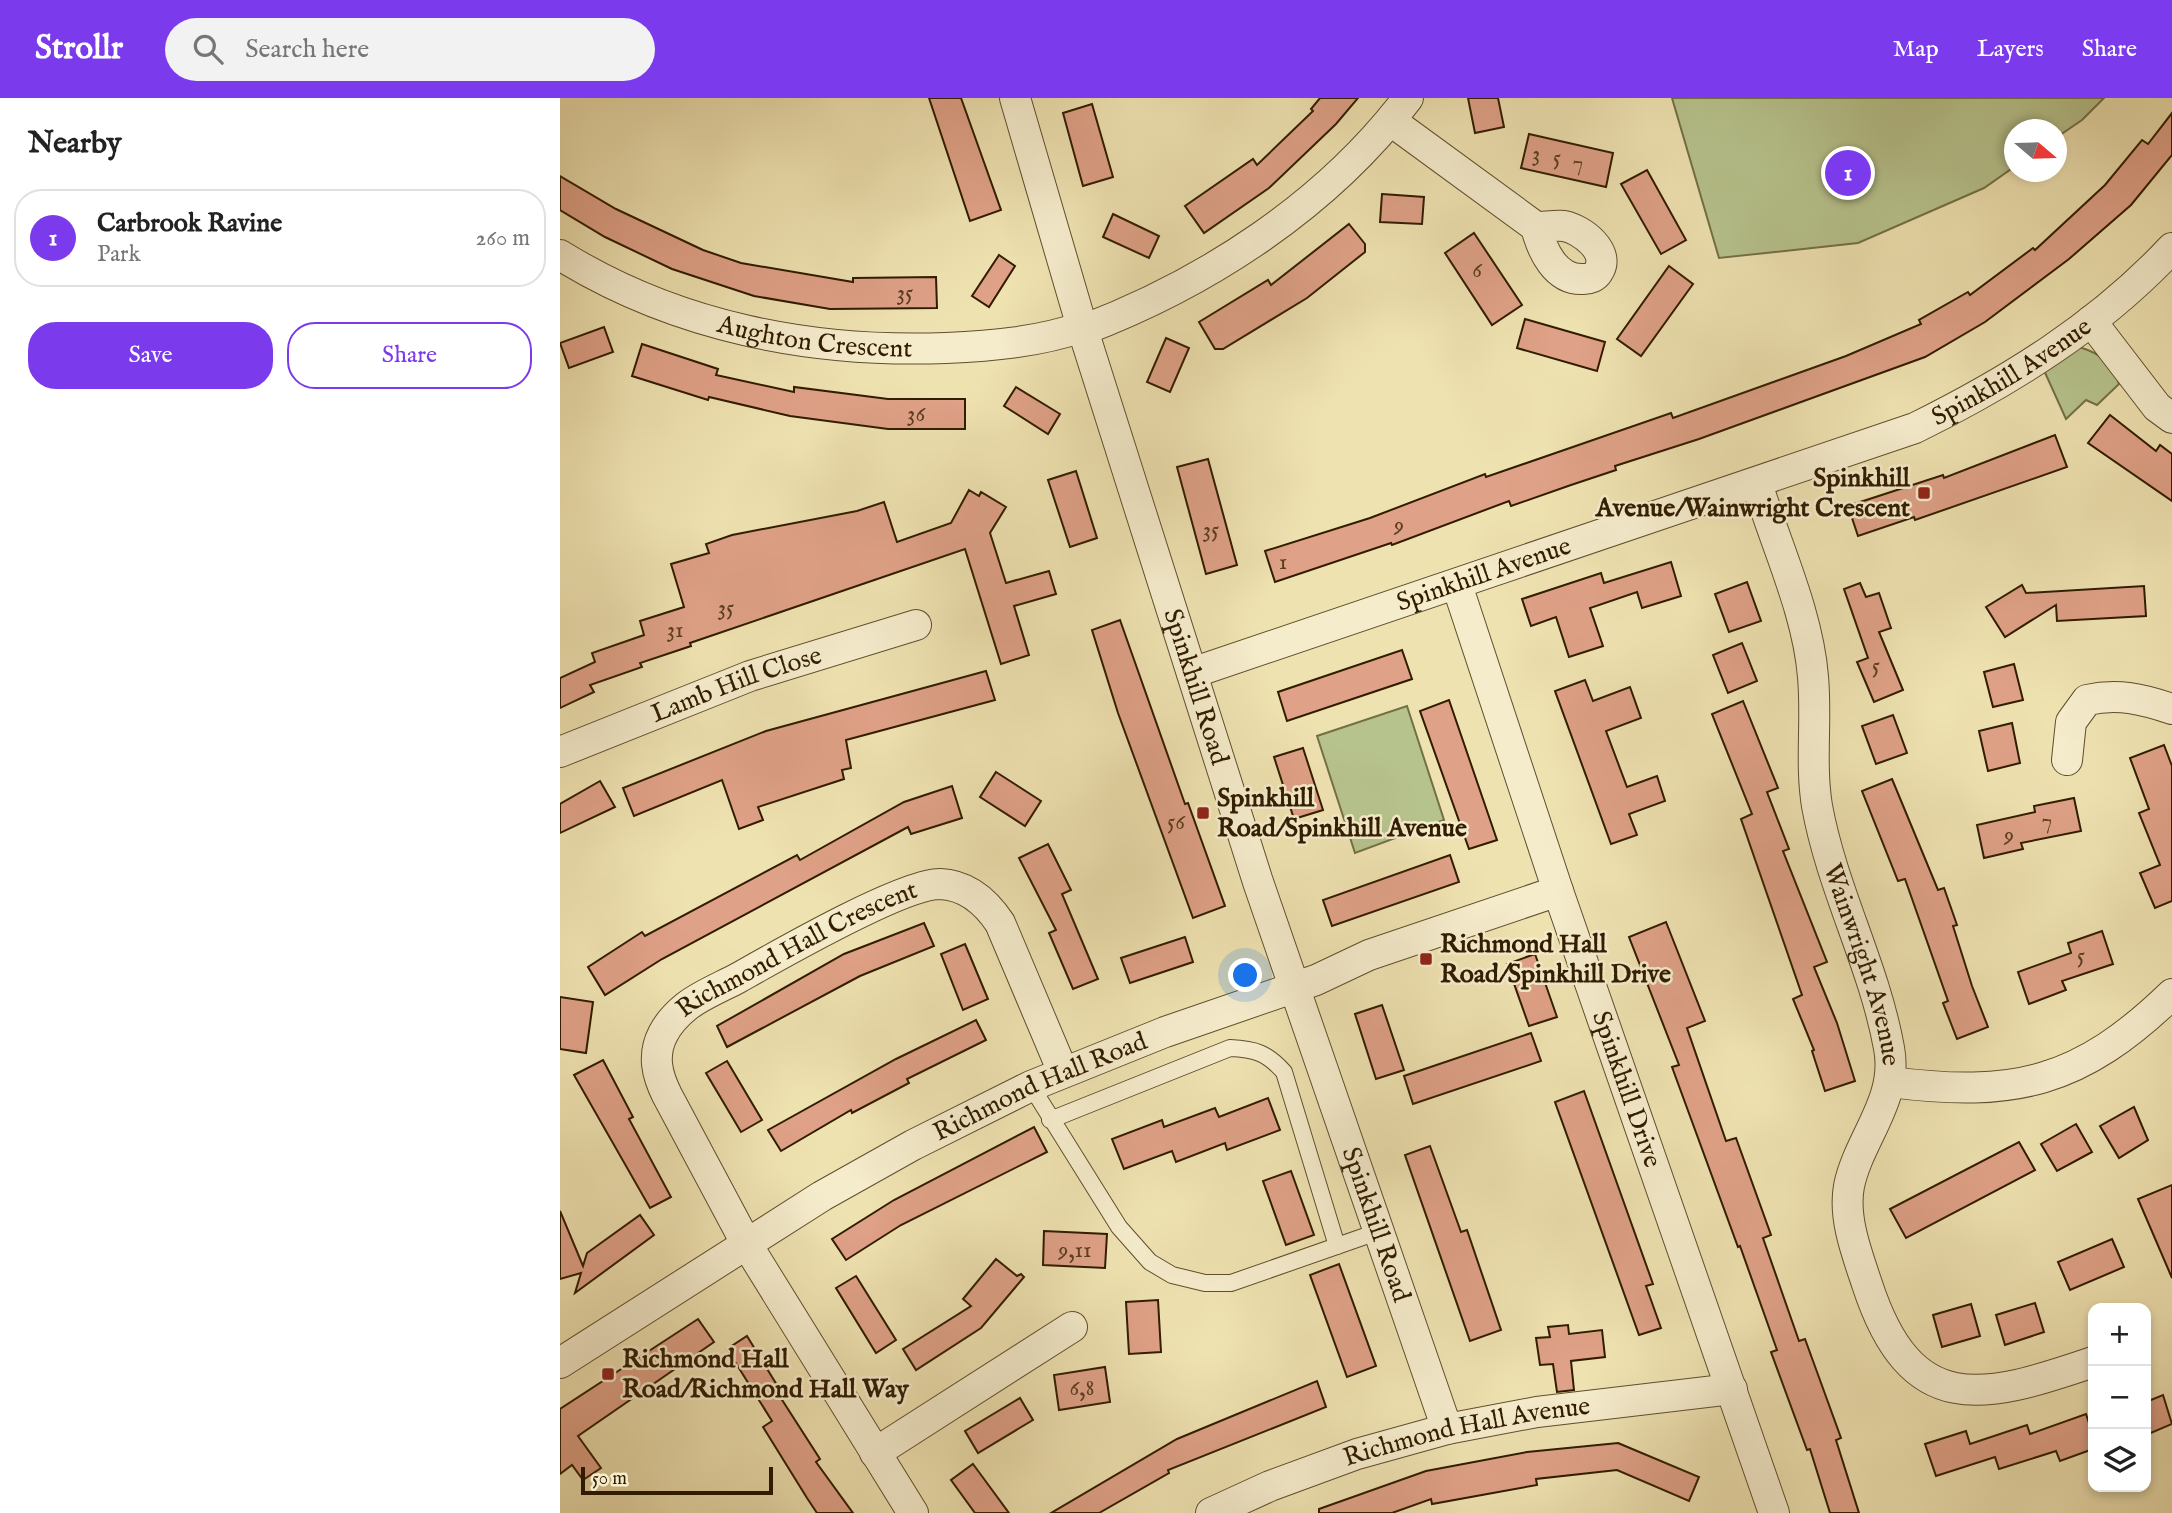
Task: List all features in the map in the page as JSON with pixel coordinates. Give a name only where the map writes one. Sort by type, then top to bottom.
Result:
[{"type":"street","name":"Spinkhill Road","points":[[1015,98],[1083,329],[1258,882],[1447,1429]]},
{"type":"street","name":"Aughton Crescent","points":[[561,258],[661,304],[740,331],[802,343],[886,349],[995,346],[1083,329],[1212,268],[1285,220],[1334,179],[1399,109]]},
{"type":"street","points":[[1399,109],[1536,228]]},
{"type":"street","name":"Spinkhill Avenue","points":[[1192,673],[1914,428],[1988,392],[2091,321],[2172,248]]},
{"type":"street","points":[[2091,321],[2157,407],[2172,418]]},
{"type":"street","name":"Wainwright Avenue","points":[[1756,483],[1801,621],[1813,676],[1817,805],[1825,842],[1883,1017],[1890,1052],[1890,1082],[1849,1187],[1852,1237],[1870,1294],[1891,1341],[1912,1366],[1946,1386],[1985,1392],[2028,1384],[2088,1364]]},
{"type":"street","name":"Spinkhill Drive","points":[[1457,585],[1558,891],[1774,1513]]},
{"type":"street","name":"Lamb Hill Close","points":[[560,752],[750,676],[916,625]]},
{"type":"street","points":[[2067,760],[2071,722],[2087,700],[2109,695],[2144,699],[2172,709]]},
{"type":"street","name":"Richmond Hall Crescent","points":[[746,1244],[659,1079],[655,1056],[662,1035],[688,1005],[804,942],[905,893],[936,884],[952,885],[971,893],[989,906],[1000,923],[1063,1072]]},
{"type":"street","name":"Richmond Hall Road","points":[[560,1363],[746,1244],[913,1144],[1031,1086],[1296,987],[1369,955],[1558,891]]},
{"type":"street","points":[[1890,1082],[1941,1089],[2012,1087],[2065,1070],[2103,1052],[2138,1027],[2172,993]]},
{"type":"street","points":[[746,1244],[913,1513]]},
{"type":"street","points":[[875,1453],[1072,1327]]},
{"type":"street","name":"Richmond Hall Avenue","points":[[1211,1513],[1270,1486],[1357,1454],[1447,1429],[1537,1412],[1732,1389]]},
{"type":"lane","points":[[1051,1120],[1230,1048],[1252,1049],[1269,1056],[1284,1072],[1337,1246]]},
{"type":"lane","points":[[1031,1086],[1119,1227],[1150,1262],[1172,1275],[1205,1283],[1231,1283],[1377,1232]]},
{"type":"green space","points":[[1672,98],[2104,98],[2082,120],[2067,130],[2067,119],[2004,119],[2004,174],[1984,188],[1858,243],[1719,258]]},
{"type":"green space","points":[[2079,347],[2105,360],[2119,384],[2097,405],[2086,400],[2066,419],[2042,366]]},
{"type":"green space","points":[[1407,706],[1444,820],[1355,853],[1317,736]]},
{"type":"building","points":[[929,98],[961,98],[1001,210],[970,221]]},
{"type":"building","points":[[1320,98],[1358,98],[1336,124],[1269,188],[1204,233],[1185,206],[1253,159],[1257,165],[1313,111],[1311,109]]},
{"type":"building","points":[[1468,98],[1498,98],[1504,127],[1475,133]]},
{"type":"building","points":[[1092,104],[1113,177],[1083,186],[1063,113]]},
{"type":"building","points":[[2172,113],[2172,155],[2131,205],[2069,259],[1985,322],[1925,357],[1699,439],[1615,466],[1616,470],[1511,506],[1509,501],[1392,545],[1391,543],[1275,582],[1265,551],[1370,518],[1485,474],[1486,477],[1671,413],[1673,418],[1846,356],[1921,324],[1919,320],[1968,292],[1970,295],[2033,248],[2035,250],[2105,185],[2142,140],[2148,144]]},
{"type":"building","points":[[1529,134],[1613,153],[1606,187],[1521,168]]},
{"type":"building","points":[[1647,170],[1686,240],[1661,254],[1621,184]]},
{"type":"building","points":[[560,176],[616,209],[703,250],[741,263],[853,282],[853,278],[936,277],[937,308],[830,309],[754,296],[672,269],[605,237],[560,210]]},
{"type":"building","points":[[1382,194],[1424,197],[1422,224],[1380,222]]},
{"type":"building","points":[[1113,214],[1159,236],[1149,258],[1103,237]]},
{"type":"building","points":[[1349,224],[1365,244],[1365,252],[1307,298],[1223,349],[1215,349],[1199,322],[1268,280],[1271,285]]},
{"type":"building","points":[[1474,233],[1522,305],[1492,325],[1445,253]]},
{"type":"building","points":[[999,255],[1015,266],[989,307],[972,296]]},
{"type":"building","points":[[1669,266],[1693,284],[1641,356],[1617,339]]},
{"type":"building","points":[[1525,319],[1605,342],[1597,371],[1517,348]]},
{"type":"building","points":[[604,327],[613,352],[569,368],[560,343]]},
{"type":"building","points":[[1166,338],[1189,348],[1170,392],[1147,382]]},
{"type":"building","points":[[642,344],[718,369],[716,375],[794,392],[794,387],[888,399],[965,399],[965,429],[888,429],[790,416],[709,397],[708,400],[632,376]]},
{"type":"building","points":[[1016,387],[1060,414],[1048,434],[1004,406]]},
{"type":"building","points":[[2110,415],[2156,451],[2160,445],[2172,454],[2172,501],[2088,443]]},
{"type":"building","points":[[2055,435],[2067,467],[1915,520],[1914,517],[1858,536],[1848,506],[1943,475],[1944,478]]},
{"type":"building","points":[[1208,459],[1237,565],[1206,574],[1177,467]]},
{"type":"building","points":[[1076,471],[1097,538],[1070,547],[1048,480]]},
{"type":"building","points":[[969,490],[979,496],[981,492],[1006,507],[990,533],[1006,583],[1049,571],[1056,594],[1014,606],[1029,655],[1001,664],[965,549],[690,643],[691,646],[640,663],[642,667],[590,685],[594,692],[560,708],[560,678],[595,662],[592,653],[644,635],[640,621],[684,607],[671,564],[709,553],[706,544],[732,535],[857,511],[884,502],[897,542],[951,523]]},
{"type":"building","points":[[1671,562],[1681,596],[1642,608],[1637,592],[1590,608],[1603,646],[1569,657],[1556,617],[1531,626],[1522,599],[1601,573],[1604,583]]},
{"type":"building","points":[[1747,582],[1761,621],[1729,632],[1715,594]]},
{"type":"building","points":[[1860,583],[1866,597],[1879,593],[1891,628],[1879,632],[1903,690],[1874,702],[1857,662],[1868,658],[1844,589]]},
{"type":"building","points":[[2022,585],[2026,593],[2144,586],[2146,616],[2057,621],[2056,605],[2005,637],[1986,607]]},
{"type":"building","points":[[1120,620],[1185,804],[1188,803],[1225,906],[1193,918],[1118,713],[1092,630]]},
{"type":"building","points":[[1742,643],[1757,681],[1728,693],[1713,655]]},
{"type":"building","points":[[1402,650],[1412,679],[1287,721],[1278,692]]},
{"type":"building","points":[[2014,664],[2023,700],[1993,707],[1984,672]]},
{"type":"building","points":[[986,671],[995,700],[846,740],[851,768],[842,770],[844,779],[758,807],[763,820],[739,829],[722,780],[634,816],[623,788],[766,731]]},
{"type":"building","points":[[1585,680],[1593,701],[1630,687],[1641,718],[1606,731],[1627,787],[1657,776],[1665,801],[1629,814],[1637,835],[1611,844],[1555,691]]},
{"type":"building","points":[[1449,700],[1497,840],[1469,849],[1420,711]]},
{"type":"building","points":[[1743,701],[1778,788],[1767,792],[1789,849],[1783,851],[1827,962],[1814,967],[1837,1023],[1855,1081],[1825,1091],[1812,1051],[1814,1050],[1793,999],[1802,995],[1741,819],[1752,814],[1712,714]]},
{"type":"building","points":[[1893,715],[1907,753],[1876,764],[1862,726]]},
{"type":"building","points":[[2012,723],[2020,763],[1988,771],[1979,731]]},
{"type":"building","points":[[2164,745],[2172,766],[2172,901],[2155,908],[2140,873],[2160,865],[2139,813],[2149,809],[2130,758]]},
{"type":"building","points":[[1303,748],[1323,810],[1294,819],[1274,757]]},
{"type":"building","points":[[996,772],[1041,801],[1025,826],[980,797]]},
{"type":"building","points":[[1892,779],[1938,890],[1944,888],[1957,925],[1953,926],[1988,1027],[1957,1039],[1943,1003],[1948,1001],[1905,879],[1898,881],[1862,791]]},
{"type":"building","points":[[600,781],[615,807],[560,833],[560,804]]},
{"type":"building","points":[[952,786],[962,818],[911,834],[908,827],[662,959],[605,995],[588,967],[642,932],[645,936],[797,855],[800,860],[904,802]]},
{"type":"building","points":[[2074,798],[2081,831],[2021,843],[2023,849],[1984,858],[1977,825],[2035,812],[2034,806]]},
{"type":"building","points":[[1048,844],[1071,890],[1062,894],[1098,979],[1073,989],[1049,933],[1056,930],[1019,858]]},
{"type":"building","points":[[1450,855],[1459,882],[1332,926],[1323,900]]},
{"type":"building","points":[[1666,922],[1705,1021],[1687,1028],[1726,1141],[1736,1138],[1771,1235],[1763,1238],[1799,1341],[1805,1339],[1841,1438],[1836,1440],[1859,1513],[1830,1513],[1810,1449],[1807,1450],[1771,1352],[1777,1350],[1672,1067],[1679,1065],[1629,937]]},
{"type":"building","points":[[924,923],[934,946],[860,976],[727,1047],[717,1026],[844,954]]},
{"type":"building","points":[[2102,931],[2113,964],[2062,981],[2066,990],[2029,1004],[2018,972],[2071,953],[2068,943]]},
{"type":"building","points":[[1185,937],[1193,962],[1130,983],[1121,958]]},
{"type":"building","points":[[965,944],[988,999],[963,1010],[941,954]]},
{"type":"building","points":[[1535,954],[1557,1017],[1529,1026],[1507,964]]},
{"type":"building","points":[[560,997],[593,1002],[586,1053],[560,1049]]},
{"type":"building","points":[[1382,1005],[1404,1070],[1376,1079],[1355,1014]]},
{"type":"building","points":[[976,1020],[986,1040],[907,1079],[909,1083],[852,1113],[851,1110],[781,1151],[768,1130],[896,1059]]},
{"type":"building","points":[[1531,1033],[1541,1061],[1413,1104],[1404,1076]]},
{"type":"building","points":[[603,1060],[633,1117],[629,1119],[671,1197],[650,1208],[574,1075]]},
{"type":"building","points":[[727,1061],[762,1120],[741,1132],[706,1073]]},
{"type":"building","points":[[1584,1091],[1653,1284],[1646,1286],[1661,1328],[1639,1335],[1555,1102]]},
{"type":"building","points":[[1268,1098],[1280,1130],[1227,1150],[1225,1143],[1176,1162],[1172,1151],[1124,1169],[1112,1139],[1162,1120],[1164,1127],[1215,1108],[1219,1117]]},
{"type":"building","points":[[2134,1107],[2148,1140],[2119,1158],[2100,1126]]},
{"type":"building","points":[[2076,1124],[2092,1152],[2057,1171],[2041,1144]]},
{"type":"building","points":[[1034,1127],[1047,1152],[901,1225],[846,1260],[832,1239],[894,1200]]},
{"type":"building","points":[[2019,1142],[2035,1170],[1906,1238],[1890,1209]]},
{"type":"building","points":[[1430,1146],[1461,1232],[1467,1230],[1501,1330],[1470,1341],[1405,1155]]},
{"type":"building","points":[[1291,1171],[1314,1235],[1286,1245],[1263,1181]]},
{"type":"building","points":[[2172,1185],[2172,1278],[2138,1199]]},
{"type":"building","points":[[560,1211],[583,1266],[587,1253],[640,1215],[654,1235],[575,1293],[581,1273],[560,1279]]},
{"type":"building","points":[[1044,1231],[1107,1234],[1105,1268],[1043,1265]]},
{"type":"building","points":[[2112,1239],[2124,1267],[2070,1290],[2058,1262]]},
{"type":"building","points":[[996,1259],[1017,1276],[1021,1274],[1024,1277],[981,1328],[916,1370],[903,1349],[971,1306],[963,1299]]},
{"type":"building","points":[[1339,1264],[1376,1366],[1347,1377],[1310,1275]]},
{"type":"building","points":[[856,1276],[896,1340],[876,1353],[836,1288]]},
{"type":"building","points":[[1158,1300],[1161,1352],[1129,1354],[1126,1302]]},
{"type":"building","points":[[2035,1303],[2044,1332],[2005,1345],[1996,1315]]},
{"type":"building","points":[[1971,1304],[1980,1336],[1942,1347],[1933,1315]]},
{"type":"building","points":[[698,1319],[714,1342],[578,1436],[601,1468],[583,1480],[572,1465],[560,1474],[560,1409]]},
{"type":"building","points":[[1568,1325],[1569,1334],[1602,1330],[1605,1357],[1571,1361],[1574,1390],[1557,1392],[1553,1364],[1540,1365],[1536,1338],[1550,1337],[1548,1327]]},
{"type":"building","points":[[747,1336],[780,1390],[777,1392],[820,1459],[816,1462],[853,1513],[817,1513],[763,1427],[772,1421],[727,1349]]},
{"type":"building","points":[[1105,1367],[1110,1402],[1059,1410],[1054,1375]]},
{"type":"building","points":[[1317,1381],[1326,1407],[1168,1470],[1169,1473],[1099,1513],[1051,1513],[1177,1439]]},
{"type":"building","points":[[2163,1395],[2172,1424],[2151,1433],[2151,1429],[2151,1400]]},
{"type":"building","points":[[1020,1398],[1033,1420],[978,1453],[965,1431]]},
{"type":"building","points":[[2086,1414],[2088,1451],[2060,1461],[2056,1451],[1999,1469],[1995,1457],[1936,1476],[1925,1444],[1966,1431],[1970,1444],[2027,1425],[2030,1434]]},
{"type":"building","points":[[1618,1443],[1699,1477],[1689,1501],[1617,1470],[1536,1479],[1537,1485],[1432,1504],[1431,1499],[1392,1513],[1319,1513],[1319,1509],[1426,1471],[1527,1452]]},
{"type":"building","points":[[973,1464],[1009,1513],[975,1513],[951,1480]]},
{"type":"place","name":"Carbrook Ravine","points":[[1848,173]]},
{"type":"place","name":"Spinkhill Avenue/Wainwright Crescent","points":[[1924,493]]},
{"type":"place","name":"Spinkhill Road/Spinkhill Avenue","points":[[1203,813]]},
{"type":"place","name":"Richmond Hall Road/Spinkhill Drive","points":[[1426,959]]},
{"type":"place","name":"Richmond Hall Road/Richmond Hall Way","points":[[608,1374]]}]
